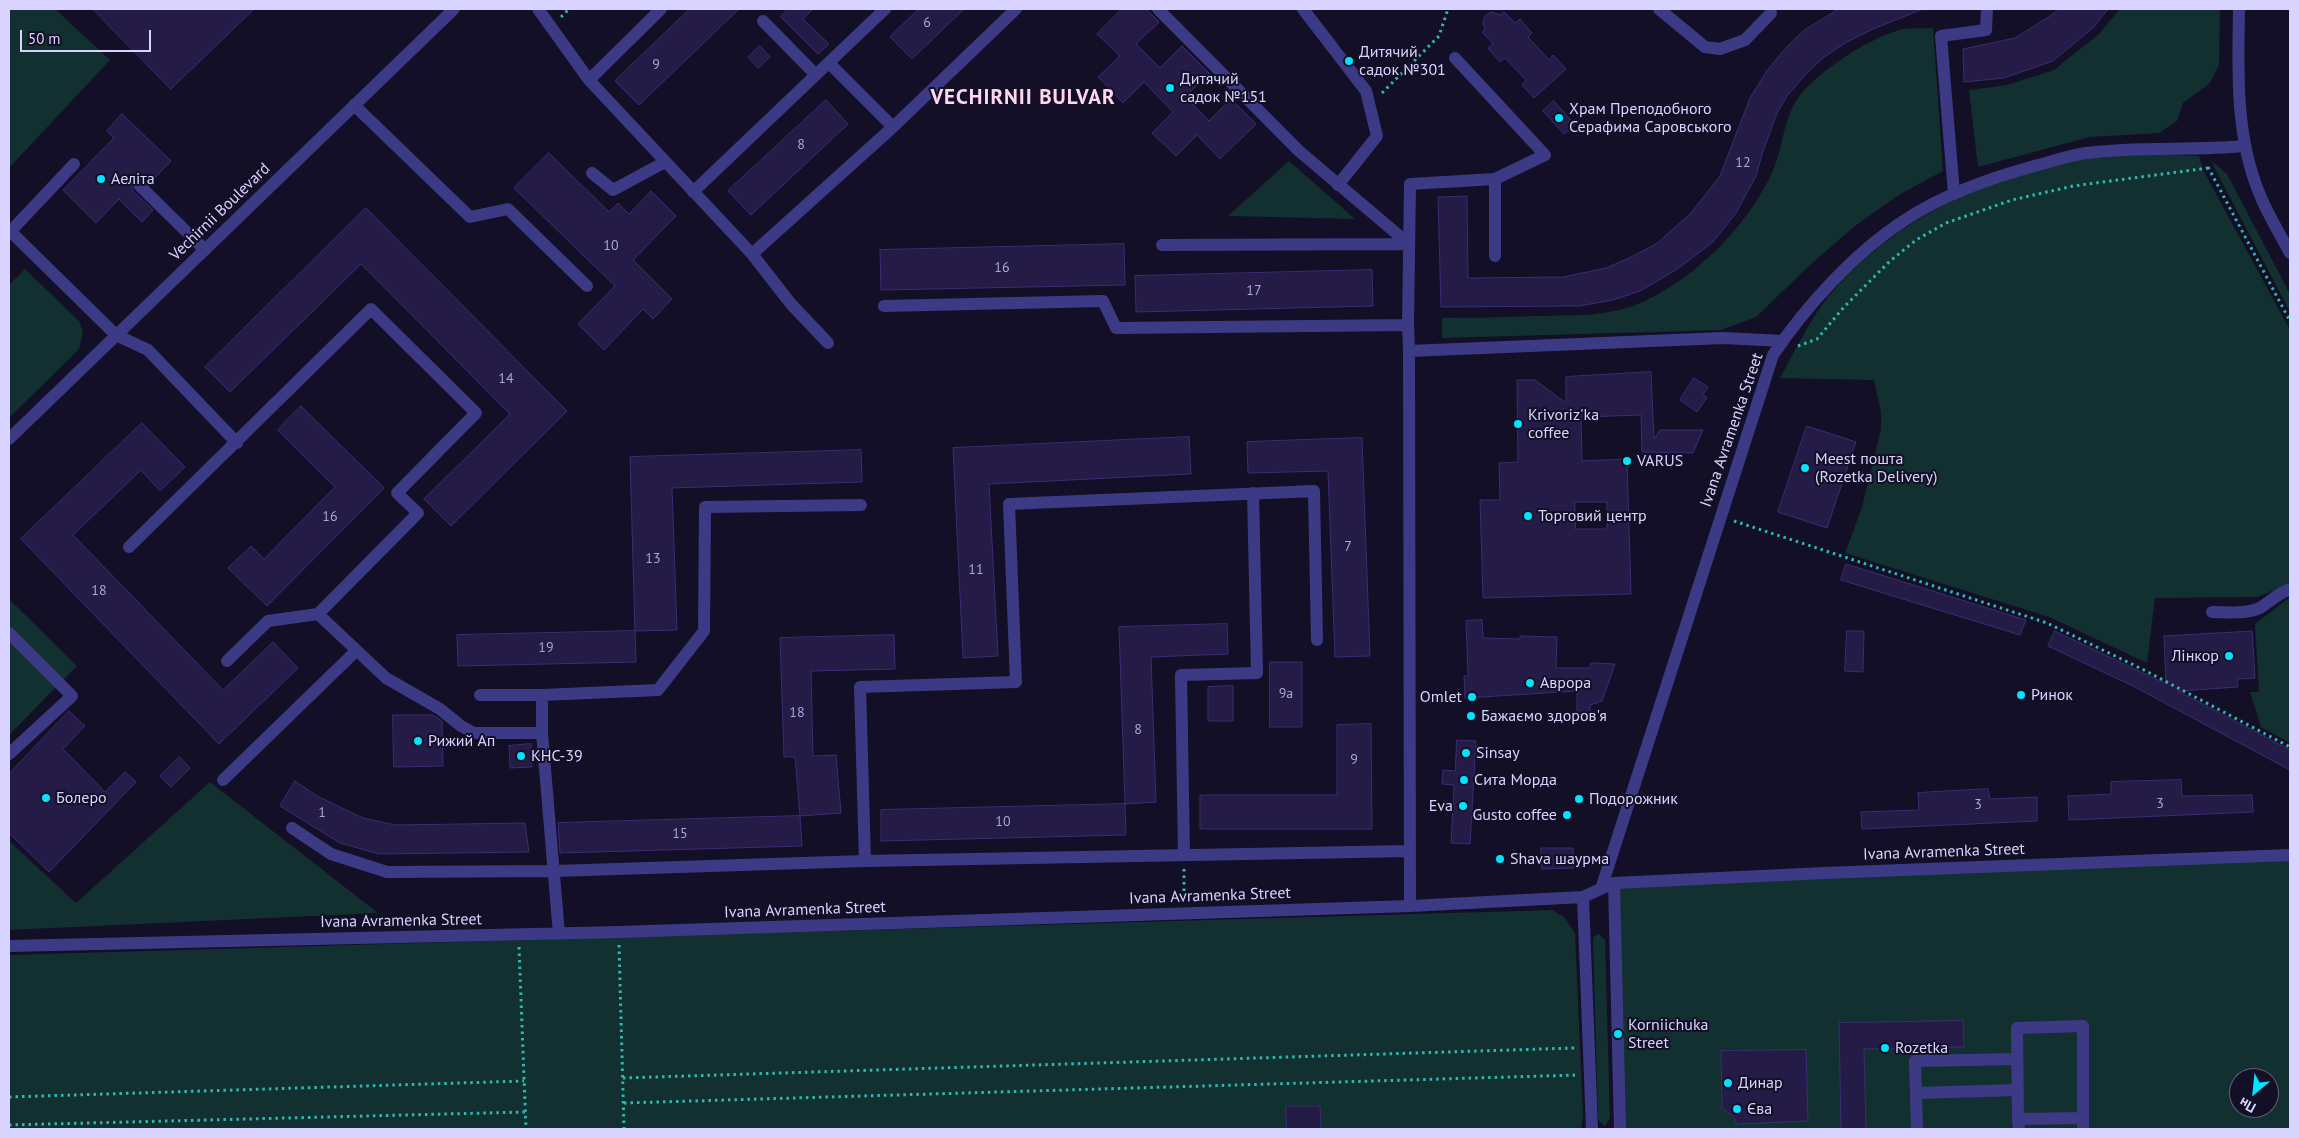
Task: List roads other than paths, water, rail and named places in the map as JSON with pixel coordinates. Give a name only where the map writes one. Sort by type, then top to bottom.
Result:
[{"type":"street","name":"Vechirnii Boulevard","points":[[9,439],[454,9]]},
{"type":"street","points":[[538,9],[589,80],[752,254],[791,304],[828,342]]},
{"type":"street","points":[[589,80],[661,9]]},
{"type":"street","points":[[693,192],[886,9]]},
{"type":"street","points":[[752,254],[892,127],[1016,9]]},
{"type":"street","points":[[1158,9],[1299,151],[1409,244]]},
{"type":"street","points":[[1304,9],[1366,91],[1377,136],[1338,184]]},
{"type":"street","points":[[1659,9],[1705,47],[1720,50],[1744,40],[1771,10]]},
{"type":"street","points":[[1954,194],[1941,36],[1986,30],[1986,9]]},
{"type":"street","points":[[2239,9],[2238,93],[2245,146],[2260,194],[2289,248]]},
{"type":"street","points":[[763,22],[816,75]]},
{"type":"street","points":[[1410,906],[1408,325],[1410,184],[1495,179],[1545,154],[1454,58]]},
{"type":"street","points":[[829,63],[892,127]]},
{"type":"street","points":[[354,105],[470,217],[508,209],[587,286]]},
{"type":"street","name":"Ivana Avramenka Street","points":[[1601,889],[1773,356],[1818,299],[1857,258],[1905,220],[1954,194],[2019,170],[2085,153],[2156,149],[2204,150],[2245,146]]},
{"type":"street","points":[[592,173],[613,190],[665,162]]},
{"type":"street","points":[[74,164],[9,231],[116,336],[148,350],[237,443]]},
{"type":"street","points":[[1495,179],[1496,256]]},
{"type":"street","points":[[139,185],[205,250]]},
{"type":"street","points":[[1162,246],[1409,244]]},
{"type":"street","points":[[884,306],[1103,301],[1116,328],[1408,325]]},
{"type":"street","points":[[129,547],[237,443],[371,309],[476,413],[396,493],[418,513],[318,614],[268,621],[227,662]]},
{"type":"street","points":[[1409,351],[1723,338],[1783,341]]},
{"type":"street","points":[[865,861],[860,688],[1016,682],[1008,504],[1314,491],[1317,640]]},
{"type":"street","points":[[1184,855],[1181,675],[1257,673],[1253,493]]},
{"type":"street","points":[[480,694],[542,695],[658,690],[704,631],[705,507],[861,505]]},
{"type":"street","points":[[2212,612],[2249,611],[2262,607],[2272,597],[2290,589]]},
{"type":"street","points":[[318,614],[386,678],[440,709],[461,726],[474,732],[542,734]]},
{"type":"street","points":[[9,633],[72,696],[9,754]]},
{"type":"street","points":[[223,780],[356,651]]},
{"type":"street","points":[[542,695],[542,734],[559,934]]},
{"type":"street","points":[[292,828],[331,854],[387,872],[555,872],[865,861],[1409,850]]},
{"type":"street","name":"Ivana Avramenka Street","points":[[9,946],[559,934],[1410,906],[1583,897],[1614,884],[1824,873],[2290,855]]},
{"type":"street","points":[[1614,884],[1620,1129]]},
{"type":"street","points":[[1583,897],[1592,1129]]},
{"type":"street","points":[[2082,1026],[2083,1123],[2019,1124],[2017,1059],[2017,1028],[2082,1026]]},
{"type":"street","points":[[1917,1129],[1915,1061],[2017,1059]]},
{"type":"street","points":[[1916,1092],[2018,1090]]},
{"type":"place","name":"Дитячий садок №301","points":[[1349,61]]},
{"type":"place","name":"Дитячий садок №151","points":[[1170,88]]},
{"type":"place","name":"Храм Преподобного Серафима Саровського","points":[[1559,118]]},
{"type":"place","name":"Аеліта","points":[[101,179]]},
{"type":"place","name":"Krivoriz'ka coffee","points":[[1518,424]]},
{"type":"place","name":"VARUS","points":[[1627,461]]},
{"type":"place","name":"Meest пошта (Rozetka Delivery)","points":[[1805,468]]},
{"type":"place","name":"Торговий центр","points":[[1528,516]]},
{"type":"place","name":"Лінкор","points":[[2229,656]]},
{"type":"place","name":"Аврора","points":[[1530,683]]},
{"type":"place","name":"Ринок","points":[[2021,695]]},
{"type":"place","name":"Omlet","points":[[1472,697]]},
{"type":"place","name":"Бажаємо здоров'я","points":[[1471,716]]},
{"type":"place","name":"Рижий Ап","points":[[418,741]]},
{"type":"place","name":"Sinsay","points":[[1466,753]]},
{"type":"place","name":"КНС-39","points":[[521,756]]},
{"type":"place","name":"Сита Морда","points":[[1464,780]]},
{"type":"place","name":"Болеро","points":[[46,798]]},
{"type":"place","name":"Подорожник","points":[[1579,799]]},
{"type":"place","name":"Eva","points":[[1463,806]]},
{"type":"place","name":"Gusto coffee","points":[[1567,815]]},
{"type":"place","name":"Shava шаурма","points":[[1500,859]]},
{"type":"place","name":"Korniichuka Street","points":[[1618,1034]]},
{"type":"place","name":"Rozetka","points":[[1885,1048]]},
{"type":"place","name":"Динар","points":[[1728,1083]]},
{"type":"place","name":"Єва","points":[[1737,1109]]},
{"type":"district","name":"VECHIRNII BULVAR","points":[[1023,98]]}]
